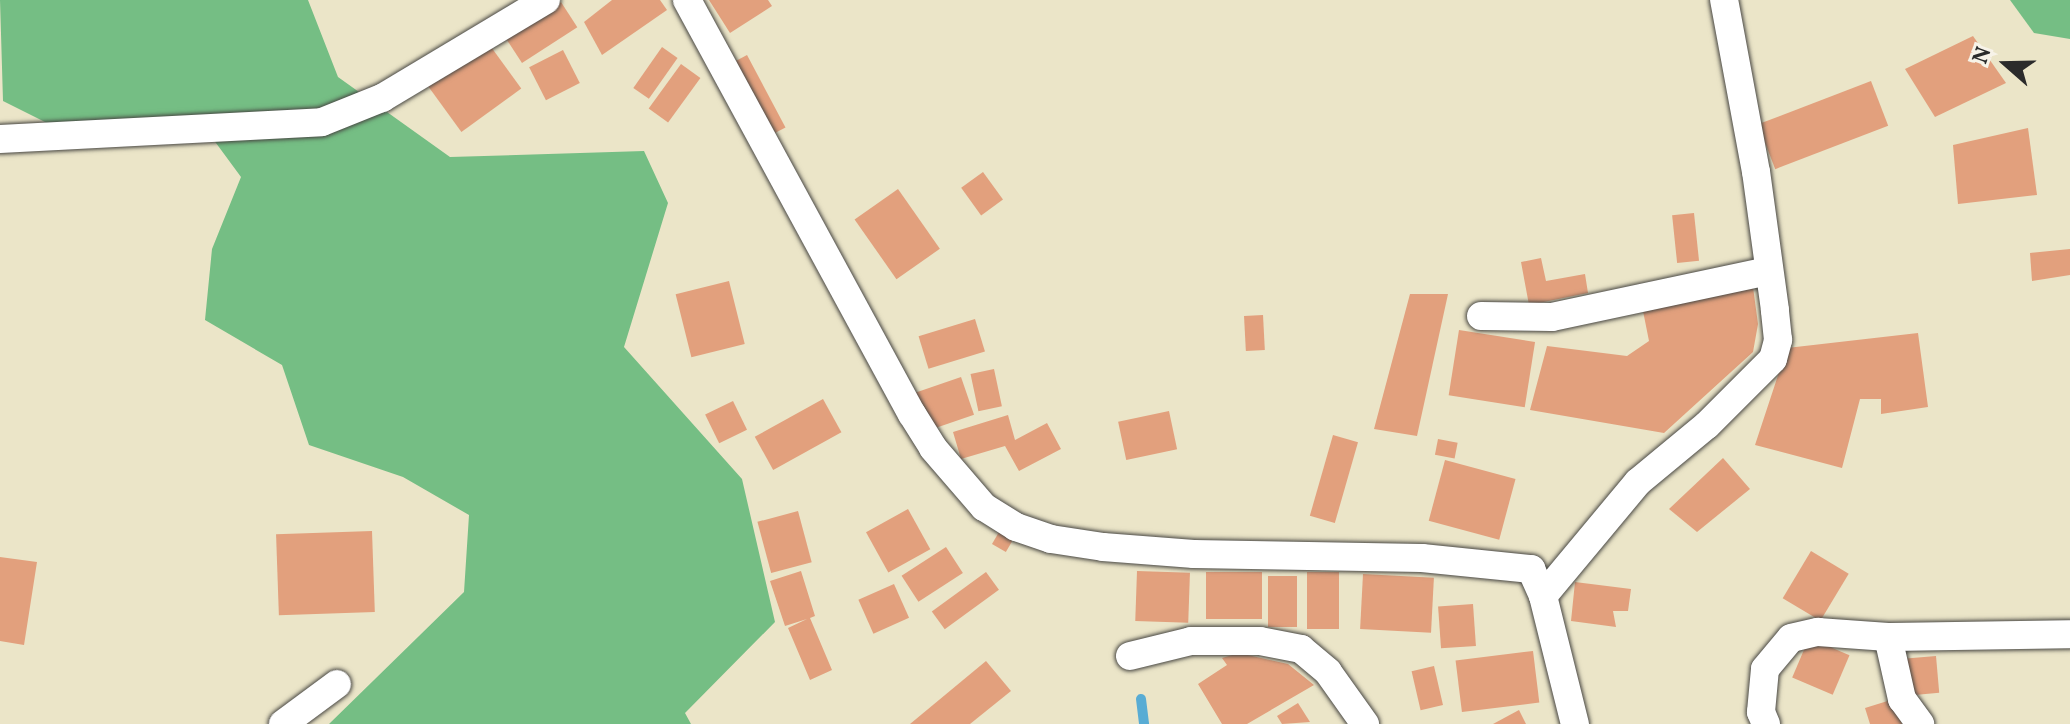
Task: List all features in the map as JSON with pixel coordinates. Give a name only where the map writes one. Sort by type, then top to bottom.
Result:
[{"type":"street","points":[[0,139],[322,122],[382,98],[546,0]]},
{"type":"street","points":[[687,0],[912,414],[933,448],[984,507],[1028,531],[1103,547],[1506,563],[1531,569],[1543,596],[1575,724]]},
{"type":"street","points":[[1543,596],[1638,482],[1707,425],[1773,359],[1778,340],[1756,172],[1724,0]]},
{"type":"street","points":[[1481,316],[1552,317],[1768,271]]},
{"type":"street","points":[[1766,724],[1761,712],[1765,669],[1791,638],[1818,632],[1888,637],[2070,634]]},
{"type":"street","points":[[1888,637],[1902,699],[1920,724]]},
{"type":"street","points":[[1130,656],[1191,641],[1260,641],[1301,649],[1328,672],[1365,724]]},
{"type":"street","points":[[283,724],[337,684]]},
{"type":"green space","points":[[0,0],[308,0],[338,77],[450,157],[644,151],[668,203],[624,347],[742,479],[775,622],[685,713],[691,724],[329,724],[464,592],[469,515],[403,477],[309,445],[282,365],[205,320],[212,249],[241,177],[202,124],[65,132],[3,101]]},
{"type":"green space","points":[[2010,0],[2070,0],[2070,39],[2034,33]]},
{"type":"building","points":[[612,0],[660,0],[667,10],[602,55],[584,22]]},
{"type":"building","points":[[709,0],[768,0],[772,6],[730,33]]},
{"type":"building","points":[[561,2],[577,27],[522,63],[506,38]]},
{"type":"building","points":[[1973,36],[2006,83],[1935,117],[1905,69]]},
{"type":"building","points":[[486,40],[521,89],[461,132],[426,83]]},
{"type":"building","points":[[662,47],[678,58],[649,99],[633,88]]},
{"type":"building","points":[[563,50],[580,83],[546,100],[529,67]]},
{"type":"building","points":[[747,55],[785,127],[770,136],[731,63]]},
{"type":"building","points":[[681,64],[700,78],[668,123],[649,108]]},
{"type":"building","points":[[1871,81],[1888,126],[1775,169],[1758,124]]},
{"type":"building","points":[[2028,128],[2037,195],[1958,204],[1953,145]]},
{"type":"building","points":[[983,172],[1003,200],[981,215],[961,188]]},
{"type":"building","points":[[898,189],[940,249],[896,279],[855,219]]},
{"type":"building","points":[[1694,213],[1699,261],[1677,263],[1672,215]]},
{"type":"building","points":[[2070,249],[2070,275],[2032,281],[2030,253]]},
{"type":"building","points":[[1541,258],[1546,281],[1585,274],[1588,293],[1529,305],[1521,262]]},
{"type":"building","points":[[729,281],[745,344],[691,357],[676,294]]},
{"type":"building","points":[[1753,287],[1758,324],[1753,352],[1664,433],[1530,410],[1547,346],[1627,356],[1649,341],[1642,306]]},
{"type":"building","points":[[1410,294],[1448,294],[1417,436],[1374,429]]},
{"type":"building","points":[[1263,315],[1265,350],[1246,351],[1244,316]]},
{"type":"building","points":[[975,319],[985,352],[929,369],[919,336]]},
{"type":"building","points":[[1459,330],[1535,342],[1525,407],[1449,395]]},
{"type":"building","points":[[1918,333],[1928,407],[1881,414],[1881,399],[1860,399],[1842,468],[1755,445],[1787,348]]},
{"type":"building","points":[[994,369],[1002,406],[978,411],[971,374]]},
{"type":"building","points":[[961,377],[974,415],[927,431],[914,393]]},
{"type":"building","points":[[823,399],[841,432],[773,470],[755,437]]},
{"type":"building","points":[[733,401],[747,430],[719,443],[705,415]]},
{"type":"building","points":[[1169,411],[1177,449],[1126,460],[1118,422]]},
{"type":"building","points":[[1008,415],[1015,440],[1047,423],[1061,449],[1019,471],[1005,446],[961,459],[953,432]]},
{"type":"building","points":[[1333,435],[1358,442],[1335,523],[1310,516]]},
{"type":"building","points":[[1438,439],[1458,443],[1455,459],[1435,455]]},
{"type":"building","points":[[1723,458],[1750,489],[1697,532],[1669,509]]},
{"type":"building","points":[[1445,460],[1516,479],[1499,540],[1429,521]]},
{"type":"building","points":[[908,509],[930,549],[888,573],[866,532]]},
{"type":"building","points":[[798,511],[812,562],[771,573],[757,522]]},
{"type":"building","points":[[372,531],[375,612],[279,615],[276,534]]},
{"type":"building","points":[[999,532],[1013,540],[1006,552],[992,544]]},
{"type":"building","points":[[946,547],[963,573],[918,602],[902,576]]},
{"type":"building","points":[[1811,551],[1849,574],[1820,621],[1783,598]]},
{"type":"building","points":[[0,557],[37,562],[24,645],[0,641]]},
{"type":"building","points":[[801,571],[815,616],[810,618],[832,670],[810,680],[788,628],[807,619],[785,626],[770,581]]},
{"type":"building","points":[[1137,571],[1190,573],[1188,623],[1135,621]]},
{"type":"building","points":[[986,572],[999,590],[945,629],[932,611]]},
{"type":"building","points":[[1206,572],[1262,572],[1262,619],[1206,619]]},
{"type":"building","points":[[1307,572],[1339,572],[1339,629],[1307,629]]},
{"type":"building","points":[[1363,574],[1434,578],[1431,633],[1360,629]]},
{"type":"building","points":[[1268,576],[1297,576],[1297,627],[1268,627]]},
{"type":"building","points":[[1575,582],[1631,589],[1628,611],[1613,611],[1616,627],[1571,621]]},
{"type":"building","points":[[894,584],[909,618],[873,634],[858,600]]},
{"type":"building","points":[[1473,604],[1476,646],[1441,648],[1438,606]]},
{"type":"building","points":[[1809,638],[1850,655],[1833,695],[1792,678]]},
{"type":"building","points":[[1533,651],[1539,703],[1462,712],[1456,661]]},
{"type":"building","points":[[1239,653],[1288,664],[1314,685],[1247,724],[1222,724],[1198,684],[1227,665],[1222,658]]},
{"type":"building","points":[[1936,656],[1939,693],[1909,695],[1906,659]]},
{"type":"building","points":[[986,661],[1011,691],[970,724],[910,724]]},
{"type":"building","points":[[1434,666],[1443,705],[1421,710],[1412,671]]},
{"type":"building","points":[[1894,699],[1902,724],[1870,724],[1865,708]]},
{"type":"building","points":[[1298,703],[1310,722],[1282,724],[1277,716]]},
{"type":"building","points":[[1519,710],[1526,724],[1493,724]]},
{"type":"waterway","points":[[1141,699],[1144,724]]}]
